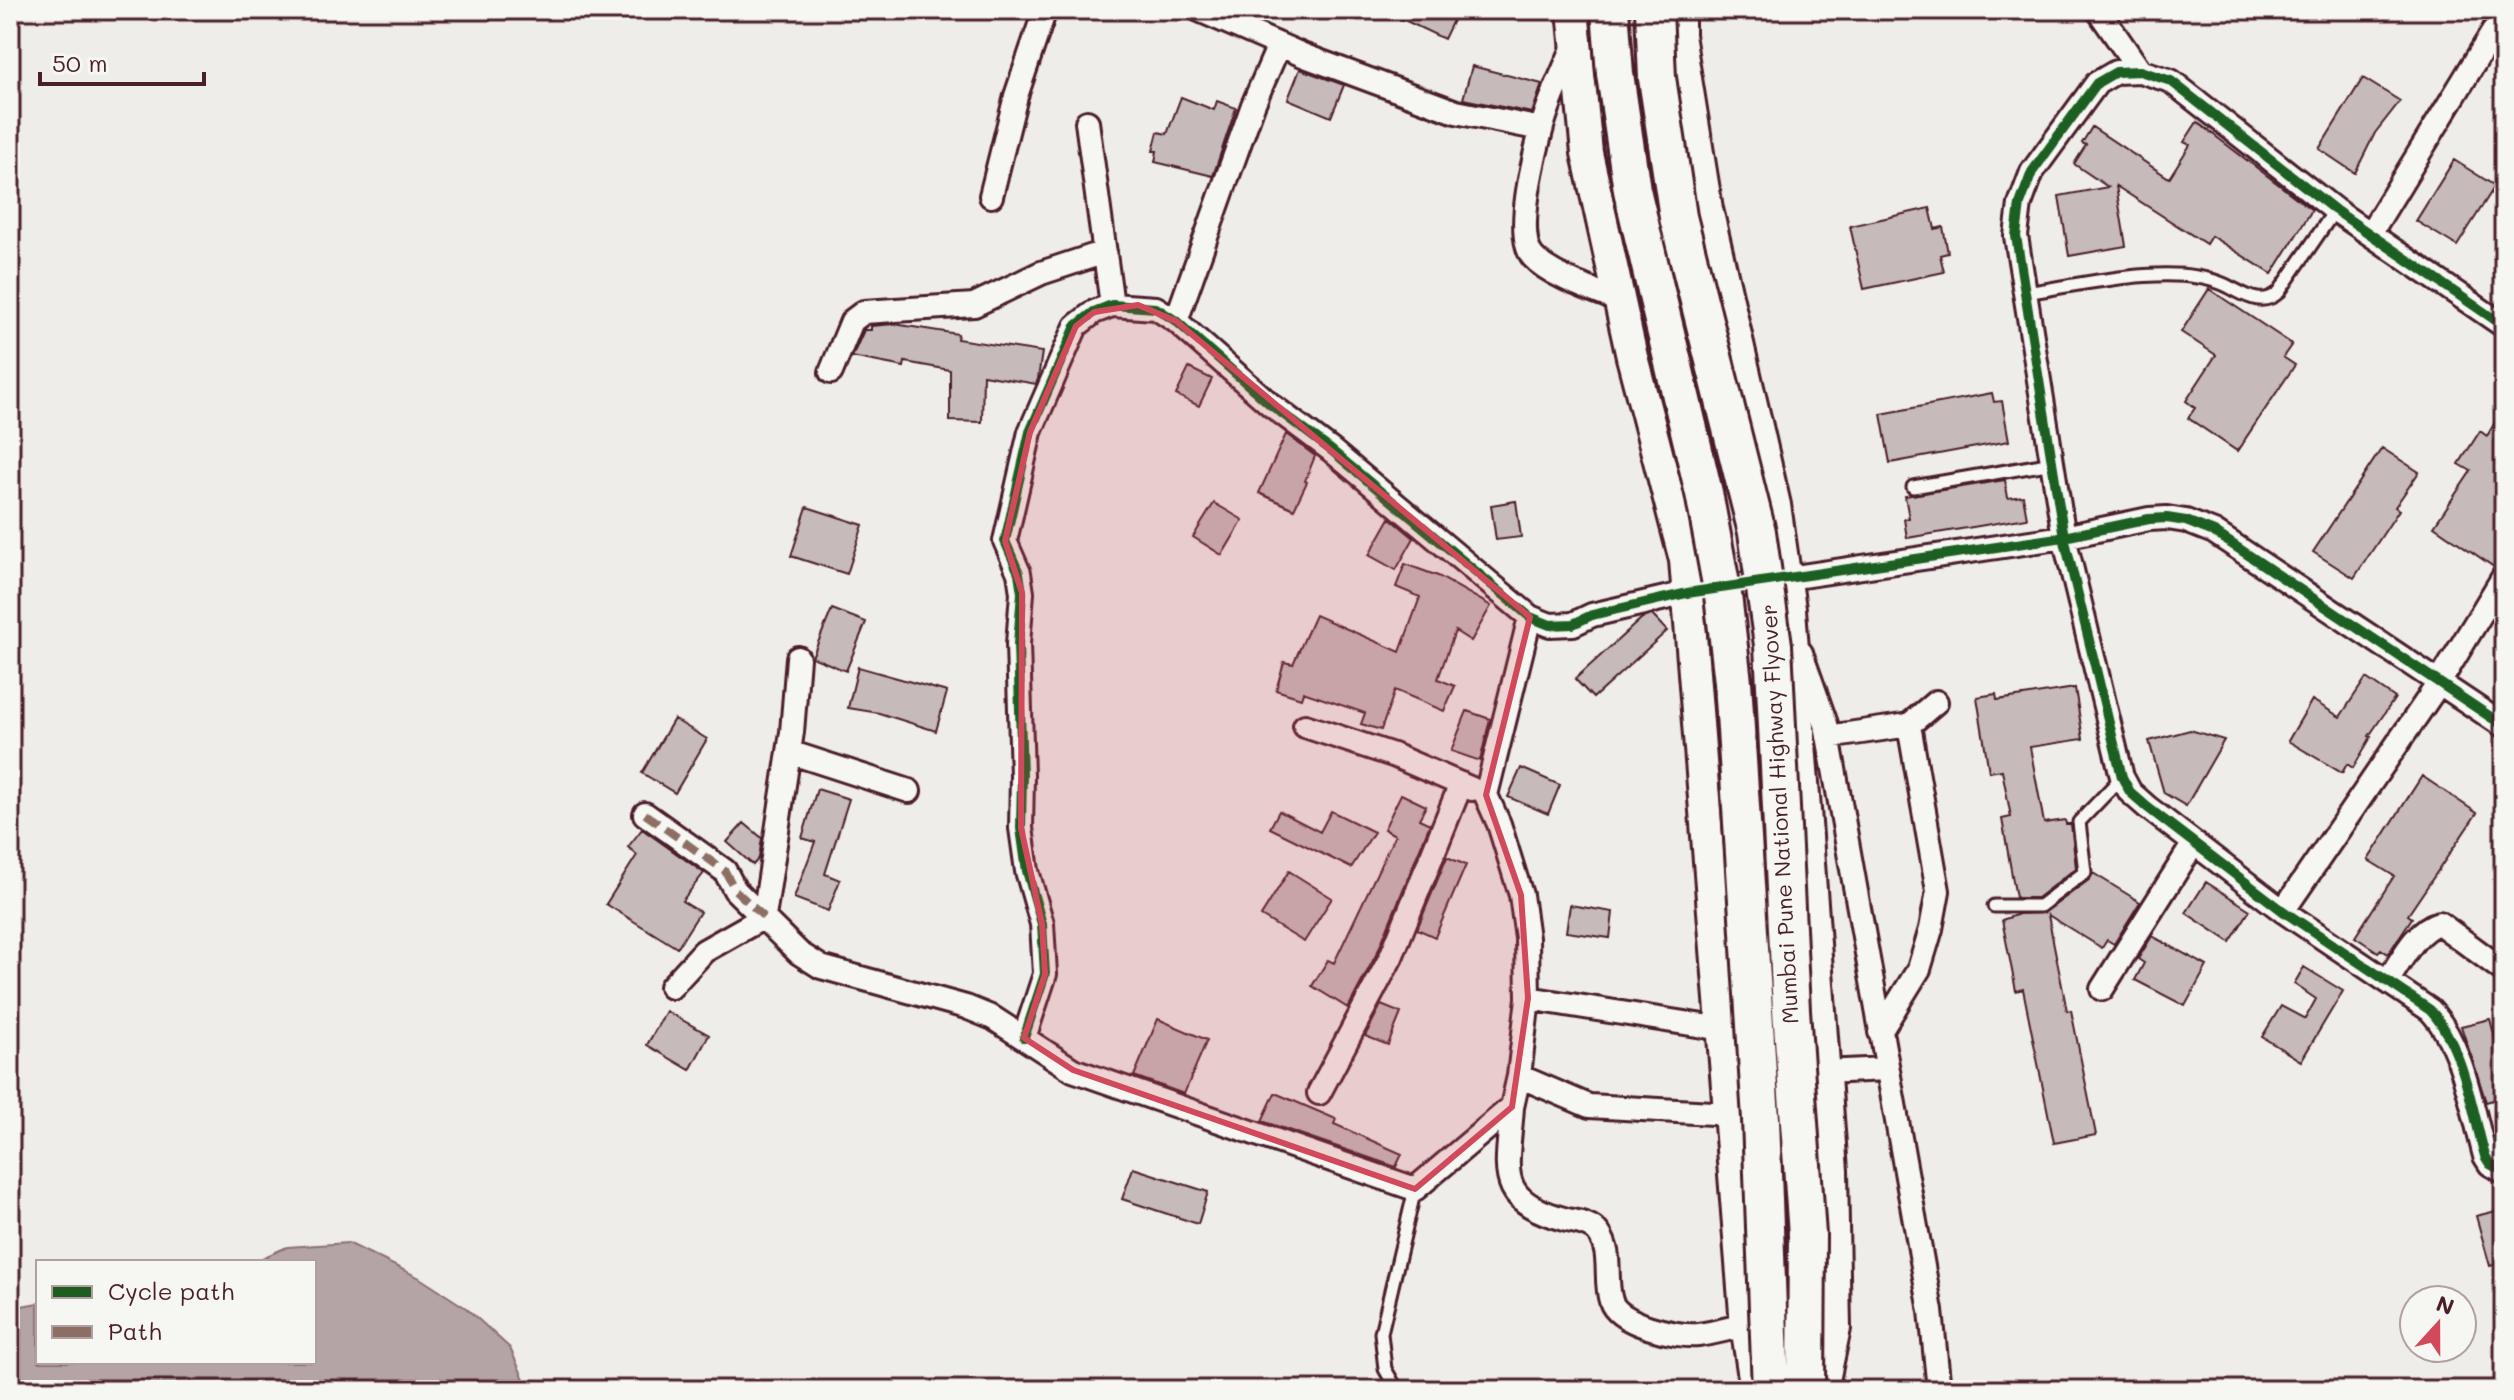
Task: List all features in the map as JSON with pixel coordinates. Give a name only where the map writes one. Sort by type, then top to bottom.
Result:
[{"type":"highway","name":"Mumbai Pune National Highway Flyover","points":[[1610,10],[1615,74],[1632,190],[1704,493],[1723,595],[1733,682],[1761,1119],[1771,1390]]},
{"type":"highway","name":"Mumbai Pune National Highway Flyover","points":[[1654,10],[1657,78],[1678,217],[1757,532],[1773,645],[1791,1010],[1807,1235],[1806,1390]]},
{"type":"main road","points":[[1573,10],[1587,153],[1620,301],[1685,560],[1746,1325],[1756,1390]]},
{"type":"main road","points":[[1679,10],[1679,35],[1707,209],[1775,505],[1791,626],[1832,1171],[1835,1328],[1822,1390]]},
{"type":"street","points":[[991,196],[1016,96],[1045,10]]},
{"type":"street","points":[[1199,10],[1279,45],[1456,112],[1541,129]]},
{"type":"street","points":[[2098,10],[2140,71]]},
{"type":"street","points":[[2371,232],[2504,14]]},
{"type":"street","points":[[1176,321],[1253,105],[1279,45]]},
{"type":"street","points":[[1575,45],[1541,129],[1524,237],[1531,255],[1546,267],[1620,301]]},
{"type":"street","points":[[2504,326],[2335,210],[2171,81],[2140,71],[2116,72],[2097,83],[2032,172],[2020,204],[2016,236],[2064,537],[2122,777],[2130,792],[2194,843],[2283,911],[2388,980],[2442,1022],[2453,1043],[2485,1156],[2490,1164],[2504,1172]]},
{"type":"street","points":[[1087,122],[1112,305]]},
{"type":"street","points":[[831,372],[852,321],[864,312],[974,305],[1041,273],[1105,252]]},
{"type":"street","points":[[1024,1038],[1045,974],[1042,924],[1027,871],[1021,828],[1018,644],[1022,593],[1019,573],[1005,541],[1030,432],[1076,326],[1094,312],[1112,305],[1156,308],[1176,321],[1271,405],[1331,450],[1530,617],[1550,625],[1573,624],[1592,615],[1687,593],[2064,537],[2167,518],[2186,521],[2214,532],[2504,726]]},
{"type":"street","points":[[2283,911],[2439,683],[2504,576]]},
{"type":"street","points":[[1530,617],[1486,795],[1499,824],[1521,895],[1527,938],[1528,998],[1519,1076],[1512,1107],[1508,1176],[1515,1196],[1539,1212],[1588,1225],[1599,1234],[1607,1252],[1611,1301],[1619,1313],[1658,1330],[1695,1335],[1746,1325]]},
{"type":"street","points":[[1791,626],[1826,724],[1931,1311],[1939,1390]]},
{"type":"street","points":[[764,917],[789,752],[798,658]]},
{"type":"street","points":[[1828,737],[1909,725],[1936,702]]},
{"type":"street","points":[[1880,1032],[1919,969],[1938,891],[1909,725]]},
{"type":"street","points":[[1305,726],[1393,755],[1486,795]]},
{"type":"street","points":[[789,752],[909,791]]},
{"type":"street","points":[[1319,1093],[1391,957],[1461,784]]},
{"type":"street","points":[[645,814],[725,871],[735,890],[799,953],[821,967],[966,1007],[993,1018],[1073,1070],[1415,1189],[1512,1107]]},
{"type":"street","points":[[2102,989],[2194,843]]},
{"type":"street","points":[[671,987],[704,951],[764,917]]},
{"type":"street","points":[[2388,980],[2420,934],[2428,926],[2439,923],[2504,971]]},
{"type":"street","points":[[1528,998],[1722,1029]]},
{"type":"street","points":[[1824,1072],[1887,1069]]},
{"type":"street","points":[[1519,1076],[1589,1106],[1730,1114]]},
{"type":"lane","points":[[2025,293],[2136,276],[2204,277],[2258,300],[2269,300],[2279,292],[2335,210]]},
{"type":"lane","points":[[1913,487],[2053,463]]},
{"type":"lane","points":[[1994,906],[2040,906],[2085,872],[2079,822],[2122,777]]},
{"type":"lane","points":[[1397,1390],[1385,1369],[1381,1333],[1415,1189]]},
{"type":"highlighted area","points":[[1138,305],[1176,321],[1530,617],[1486,795],[1521,895],[1528,998],[1512,1107],[1415,1189],[1073,1070],[1024,1038],[1045,974],[1042,924],[1021,828],[1022,593],[1005,541],[1030,432],[1076,326],[1094,312]]},
{"type":"shaded area","points":[[348,1243],[418,1277],[466,1308],[510,1348],[529,1390],[353,1390],[327,1380],[249,1390],[10,1390],[10,1308],[36,1303],[36,1364],[316,1364],[316,1260],[258,1260],[287,1247]]},
{"type":"building","points":[[1383,10],[1458,10],[1444,39]]},
{"type":"building","points":[[1472,66],[1542,84],[1532,113],[1463,99]]},
{"type":"building","points":[[1300,69],[1344,85],[1331,117],[1288,99]]},
{"type":"building","points":[[2363,78],[2400,101],[2375,133],[2355,173],[2319,149]]},
{"type":"building","points":[[1181,97],[1214,110],[1217,101],[1236,108],[1213,176],[1155,162],[1157,151],[1153,151],[1158,132],[1167,134]]},
{"type":"building","points":[[2197,122],[2312,210],[2272,274],[2211,236],[2206,244],[2116,186],[2126,246],[2069,256],[2059,196],[2108,187],[2074,164],[2086,145],[2082,143],[2092,127],[2169,178],[2190,145],[2184,142]]},
{"type":"building","points":[[2454,160],[2495,186],[2457,246],[2416,221]]},
{"type":"building","points":[[1930,208],[1935,229],[1943,227],[1948,253],[1940,255],[1944,272],[1864,289],[1850,226]]},
{"type":"building","points":[[2209,289],[2292,344],[2283,357],[2295,365],[2237,451],[2188,418],[2195,408],[2186,401],[2216,355],[2181,332]]},
{"type":"building","points":[[894,324],[958,334],[957,339],[1042,352],[1036,384],[983,375],[982,422],[950,421],[950,370],[905,362],[904,367],[852,357],[864,330],[871,330],[871,326]]},
{"type":"building","points":[[1189,368],[1212,379],[1199,406],[1176,395]]},
{"type":"building","points":[[1992,393],[1994,402],[2002,401],[2009,441],[1890,463],[1881,414]]},
{"type":"building","points":[[2504,407],[2504,562],[2494,567],[2434,526],[2471,471],[2459,464],[2480,431],[2487,436]]},
{"type":"building","points":[[1286,434],[1315,456],[1294,509],[1259,493]]},
{"type":"building","points":[[2382,448],[2419,472],[2395,507],[2399,510],[2354,578],[2313,552]]},
{"type":"building","points":[[2005,480],[2008,498],[2023,496],[2027,518],[1907,538],[1904,519],[1909,518],[1905,496]]},
{"type":"building","points":[[1516,501],[1521,537],[1496,540],[1491,505]]},
{"type":"building","points":[[1214,503],[1243,520],[1222,555],[1193,537]]},
{"type":"building","points":[[807,507],[863,525],[847,574],[791,556]]},
{"type":"building","points":[[1390,518],[1414,538],[1396,570],[1369,555]]},
{"type":"building","points":[[1405,564],[1438,576],[1491,606],[1471,641],[1455,631],[1438,679],[1455,686],[1444,711],[1395,690],[1381,730],[1361,724],[1365,713],[1303,692],[1301,698],[1276,690],[1284,662],[1293,664],[1315,615],[1400,652],[1420,597],[1396,587]]},
{"type":"building","points":[[832,609],[866,622],[846,671],[812,657]]},
{"type":"building","points":[[1652,615],[1667,631],[1593,698],[1575,679],[1642,618]]},
{"type":"building","points":[[858,667],[947,692],[936,731],[879,713],[848,708]]},
{"type":"building","points":[[2366,678],[2395,698],[2369,736],[2353,768],[2347,764],[2342,773],[2288,741],[2312,700],[2340,717]]},
{"type":"building","points":[[2075,688],[2083,739],[2030,747],[2044,823],[2065,820],[2066,824],[2071,824],[2076,868],[2037,898],[2016,898],[2002,819],[2011,817],[2002,770],[1989,772],[1977,697],[1996,694],[1997,700]]},
{"type":"building","points":[[1467,711],[1490,719],[1480,761],[1451,751]]},
{"type":"building","points":[[674,719],[707,739],[675,793],[642,773]]},
{"type":"building","points":[[2190,730],[2224,740],[2186,806],[2164,793],[2149,741]]},
{"type":"building","points":[[1521,768],[1560,785],[1548,814],[1508,797]]},
{"type":"building","points":[[2422,776],[2477,813],[2408,915],[2412,918],[2388,954],[2381,949],[2378,952],[2355,937],[2394,876],[2368,860]]},
{"type":"building","points":[[817,789],[849,799],[825,874],[840,880],[828,911],[794,898],[815,842],[802,838]]},
{"type":"building","points":[[1401,794],[1426,806],[1419,819],[1430,824],[1378,951],[1348,1008],[1312,986],[1328,960],[1334,963],[1395,835],[1384,829]]},
{"type":"building","points":[[1279,811],[1320,832],[1331,811],[1374,832],[1351,868],[1270,828]]},
{"type":"building","points":[[744,823],[762,838],[759,858],[753,865],[727,842]]},
{"type":"building","points":[[642,829],[704,873],[682,901],[700,912],[677,948],[606,904],[637,855],[628,847]]},
{"type":"building","points":[[1447,857],[1466,865],[1435,937],[1417,929]]},
{"type":"building","points":[[1289,871],[1332,898],[1304,942],[1261,916]]},
{"type":"building","points":[[2093,873],[2140,902],[2114,944],[2107,940],[2102,948],[2048,915],[2096,1135],[2054,1143],[2023,989],[2016,991],[2002,920],[2019,914],[2044,913],[2090,879]]},
{"type":"building","points":[[2206,882],[2250,910],[2230,942],[2186,913]]},
{"type":"building","points":[[1570,905],[1613,912],[1610,938],[1566,932]]},
{"type":"building","points":[[2152,936],[2207,966],[2185,1006],[2135,980],[2144,963],[2138,959]]},
{"type":"building","points":[[2304,967],[2343,991],[2301,1061],[2262,1037],[2281,1006],[2305,1019],[2316,999],[2294,984]]},
{"type":"building","points":[[1381,1005],[1401,1013],[1388,1045],[1365,1036]]},
{"type":"building","points":[[666,1011],[709,1035],[690,1070],[647,1045]]},
{"type":"building","points":[[1158,1019],[1207,1040],[1184,1094],[1134,1076]]},
{"type":"building","points":[[2490,1019],[2504,1071],[2504,1097],[2486,1102],[2461,1026]]},
{"type":"building","points":[[1275,1093],[1336,1119],[1334,1124],[1402,1154],[1396,1167],[1262,1121]]},
{"type":"building","points":[[1133,1168],[1208,1192],[1198,1224],[1122,1199]]},
{"type":"building","points":[[2504,1209],[2504,1262],[2490,1266],[2476,1216]]},
{"type":"marked path","points":[[645,814],[725,871],[735,890],[764,917]]},
{"type":"cycle path","points":[[2504,326],[2335,210],[2171,81],[2140,71],[2116,72],[2097,83],[2032,172],[2020,204],[2016,236],[2064,537],[2122,777],[2130,792],[2147,807],[2283,911],[2430,1010],[2451,1041],[2458,1059],[2485,1156],[2490,1164],[2504,1172]]},
{"type":"cycle path","points":[[1024,1038],[1045,974],[1042,924],[1027,871],[1021,828],[1018,644],[1022,593],[1019,573],[1005,541],[1030,432],[1076,326],[1094,312],[1112,305],[1156,308],[1176,321],[1271,405],[1331,450],[1530,617],[1550,625],[1573,624],[1592,615],[1687,593],[2064,537],[2167,518],[2186,521],[2214,532],[2504,726]]}]
